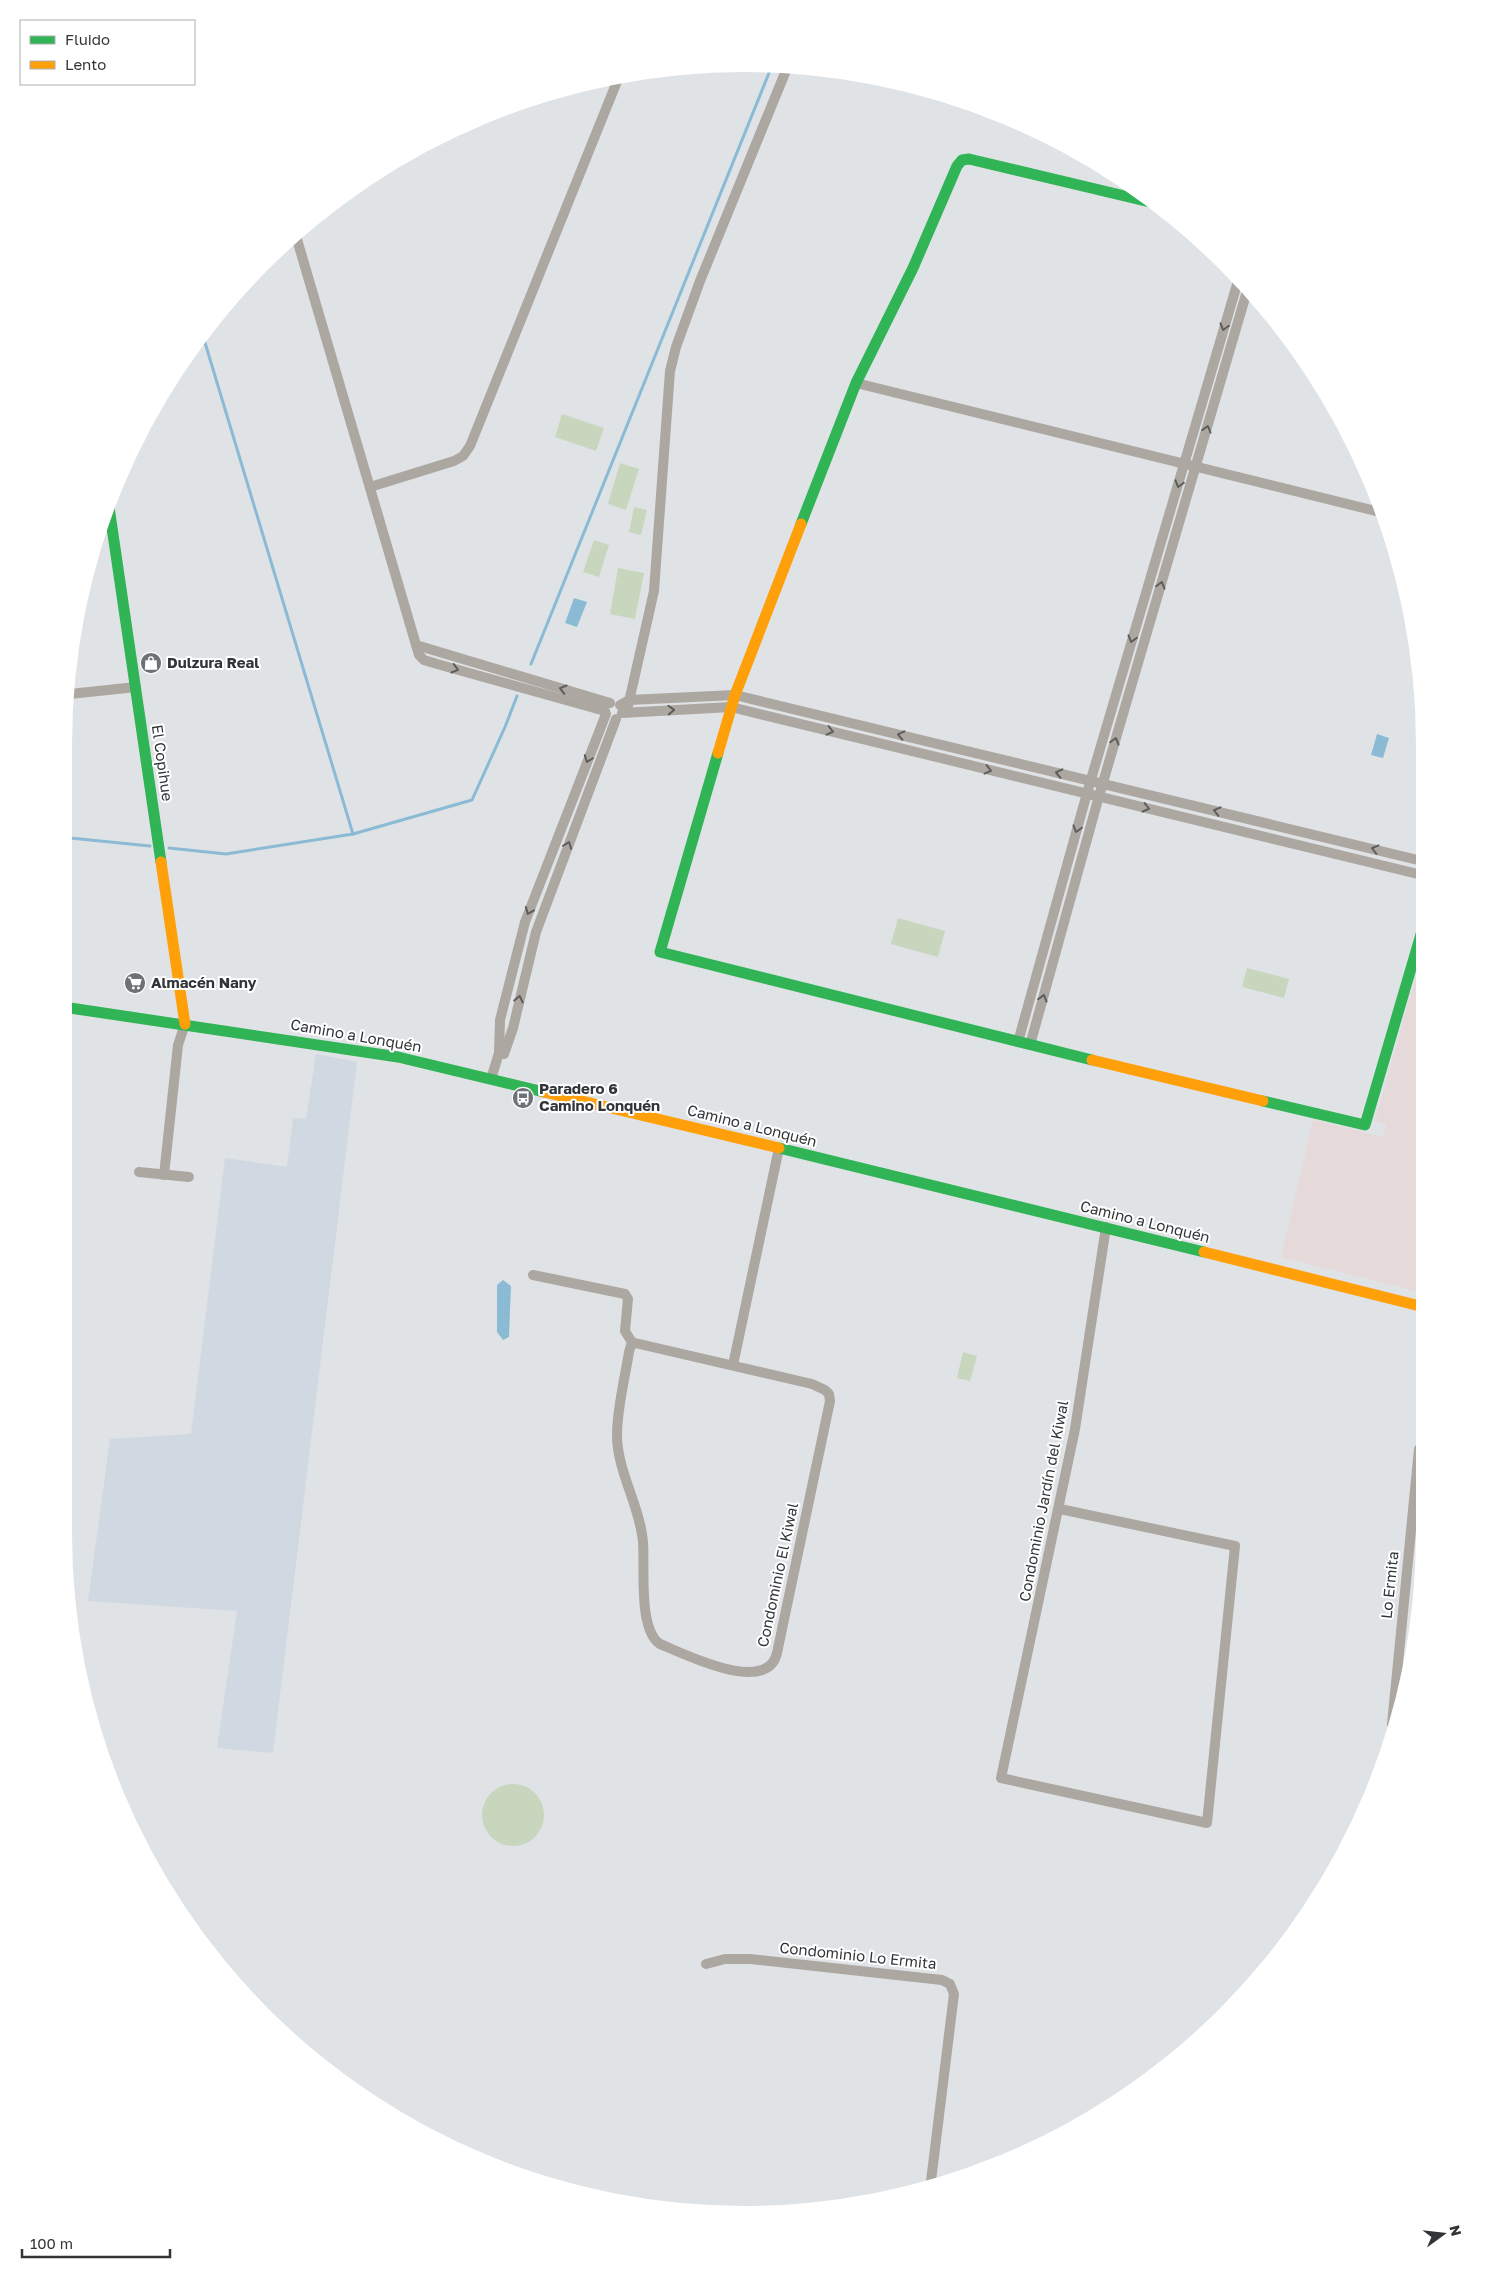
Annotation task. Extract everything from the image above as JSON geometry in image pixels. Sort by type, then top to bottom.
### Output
[{"type":"street","points":[[494,1080],[513,1028],[531,946],[617,709],[654,592],[670,371],[676,347],[700,281],[785,74]]},
{"type":"street","points":[[370,487],[454,461],[463,456],[470,446],[616,85]]},
{"type":"street","points":[[1135,198],[969,159],[962,160],[957,166],[914,268],[856,383],[735,696],[660,952],[1030,1045],[1365,1125],[1416,951]]},
{"type":"street","points":[[298,242],[419,655],[430,662],[617,709],[731,708],[1416,874]]},
{"type":"street","points":[[1018,1042],[1091,780],[1236,287]]},
{"type":"street","points":[[1030,1045],[1102,783],[1246,298]]},
{"type":"street","points":[[856,383],[1373,510]]},
{"type":"street","name":"El Copihue","points":[[111,520],[185,1024]]},
{"type":"street","points":[[75,694],[136,688]]},
{"type":"street","points":[[617,709],[735,696],[1416,859]]},
{"type":"street","name":"Camino a Lonquén","points":[[72,1008],[380,1054],[1106,1227],[1416,1305]]},
{"type":"street","points":[[164,1174],[178,1045],[185,1024]]},
{"type":"street","points":[[732,1364],[779,1148]]},
{"type":"street","points":[[139,1172],[190,1177]]},
{"type":"street","name":"Condominio Jardín del Kiwal","points":[[1060,1509],[1235,1546],[1207,1822],[1001,1778],[1060,1509],[1075,1429],[1106,1227]]},
{"type":"street","points":[[534,1275],[624,1294],[628,1299],[625,1331],[633,1344]]},
{"type":"street","name":"Condominio El Kiwal","points":[[639,1343],[732,1364],[819,1386],[828,1392],[830,1397],[775,1659],[768,1668],[741,1672],[726,1670],[660,1644],[653,1639],[649,1629],[644,1590],[642,1535],[617,1435],[629,1352],[633,1344],[639,1343]]},
{"type":"street","name":"Lo Ermita","points":[[1394,1706],[1416,1479]]},
{"type":"street","name":"Condominio Lo Ermita","points":[[706,1964],[725,1959],[750,1959],[942,1980],[950,1984],[954,1994],[931,2180]]},
{"type":"shaded area","points":[[1416,976],[1416,1291],[1281,1257],[1313,1120],[1383,1137],[1386,1125],[1375,1121]]},
{"type":"shaded area","points":[[316,1054],[357,1062],[273,1753],[217,1748],[237,1611],[88,1601],[110,1439],[191,1434],[225,1158],[287,1167],[293,1118],[306,1119]]},
{"type":"green space","points":[[562,414],[604,428],[596,451],[555,437]]},
{"type":"green space","points":[[620,463],[639,469],[626,510],[608,504]]},
{"type":"green space","points":[[634,507],[647,510],[641,535],[629,532]]},
{"type":"green space","points":[[594,540],[609,545],[599,577],[583,572]]},
{"type":"green space","points":[[618,568],[644,573],[635,619],[610,614]]},
{"type":"green space","points":[[898,918],[945,931],[938,957],[891,944]]},
{"type":"green space","points":[[1247,968],[1289,979],[1284,998],[1242,987]]},
{"type":"green space","points":[[963,1352],[977,1356],[970,1381],[957,1378]]},
{"type":"green space","points":[[513,1784],[525,1786],[535,1793],[542,1803],[544,1815],[542,1827],[535,1837],[525,1844],[513,1846],[501,1844],[491,1837],[484,1827],[482,1815],[484,1803],[491,1793],[501,1786]]},
{"type":"water","points":[[574,598],[587,602],[577,627],[565,623]]},
{"type":"water","points":[[1377,734],[1389,738],[1383,758],[1371,755]]},
{"type":"water","points":[[503,1280],[511,1286],[509,1337],[503,1340],[497,1332],[497,1285]]},
{"type":"waterway","points":[[531,664],[769,73]]},
{"type":"waterway","points":[[205,343],[353,834]]},
{"type":"waterway","points":[[169,848],[226,854],[353,834],[472,800],[517,696]]},
{"type":"waterway","points":[[72,838],[150,846]]},
{"type":"traffic: fast","points":[[801,524],[856,383],[913,268],[957,166],[962,160],[969,159],[1135,198]]},
{"type":"traffic: fast","points":[[111,520],[161,862]]},
{"type":"traffic: fast","points":[[718,753],[660,952],[1092,1060]]},
{"type":"traffic: fast","points":[[1263,1101],[1365,1125],[1416,951]]},
{"type":"traffic: fast","points":[[72,1008],[398,1057],[544,1092]]},
{"type":"traffic: fast","points":[[779,1148],[1204,1252]]},
{"type":"traffic: slow","points":[[718,753],[735,695],[801,524]]},
{"type":"traffic: slow","points":[[161,862],[185,1024]]},
{"type":"traffic: slow","points":[[1092,1060],[1263,1101]]},
{"type":"traffic: slow","points":[[544,1092],[779,1148]]},
{"type":"traffic: slow","points":[[1204,1252],[1416,1305]]},
{"type":"place","name":"Dulzura Real","points":[[151,663]]},
{"type":"place","name":"Almacén Nany","points":[[135,983]]},
{"type":"place","name":"Paradero 6 Camino Lonquén","points":[[523,1098]]}]
